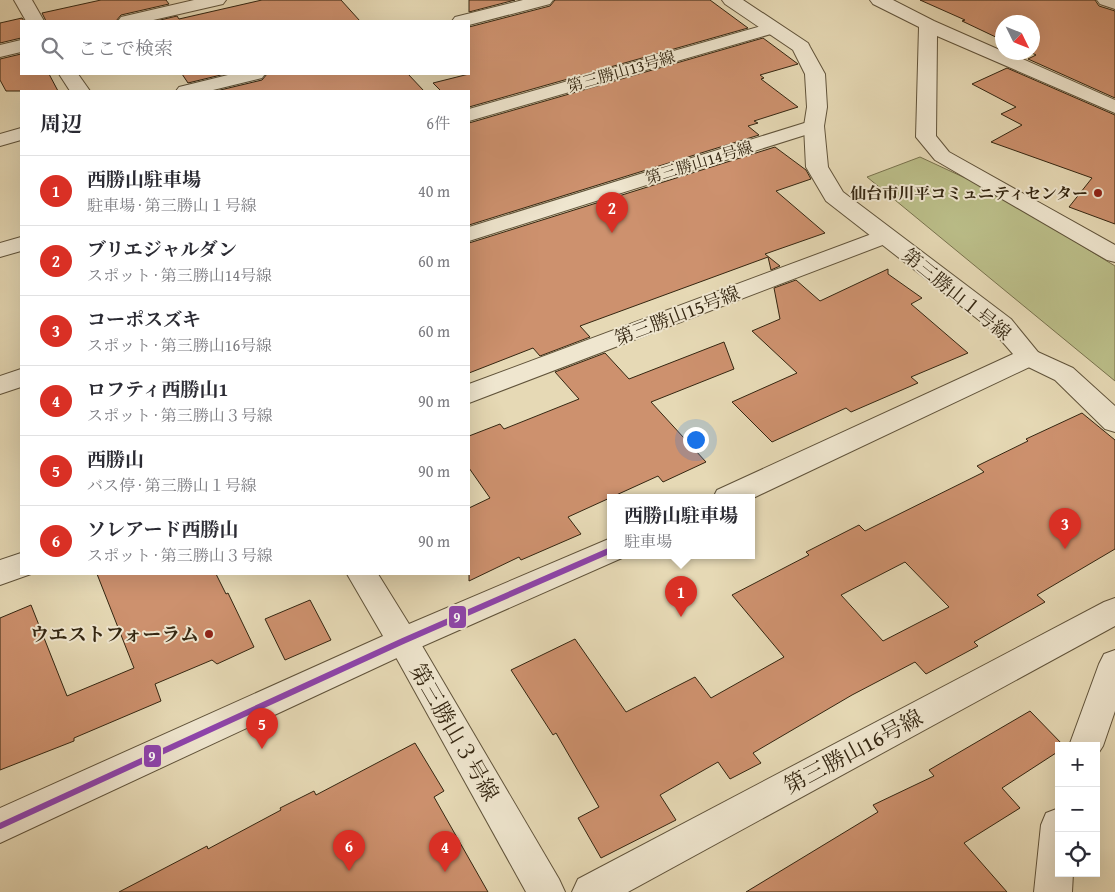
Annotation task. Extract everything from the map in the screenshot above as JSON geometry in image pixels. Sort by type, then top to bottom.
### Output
[{"type":"street","points":[[23,0],[34,20]]},
{"type":"street","points":[[131,20],[217,0]]},
{"type":"street","points":[[465,20],[544,0]]},
{"type":"street","name":"第三勝山１号線","points":[[731,0],[801,47],[815,74],[817,106],[814,126],[817,167],[834,196],[1002,325],[1029,357],[737,494]]},
{"type":"street","points":[[879,0],[928,25],[1115,107]]},
{"type":"street","points":[[1106,0],[1115,4]]},
{"type":"street","points":[[928,25],[926,137],[942,156],[1115,255]]},
{"type":"street","name":"第三勝山13号線","points":[[470,115],[772,28]]},
{"type":"street","points":[[0,51],[20,46]]},
{"type":"street","points":[[69,75],[79,90]]},
{"type":"street","points":[[190,90],[251,75]]},
{"type":"street","name":"第三勝山14号線","points":[[470,234],[814,126]]},
{"type":"street","points":[[0,140],[20,134]]},
{"type":"street","name":"第三勝山15号線","points":[[470,394],[885,236]]},
{"type":"street","points":[[0,250],[20,244]]},
{"type":"street","points":[[1029,357],[1064,374],[1115,422]]},
{"type":"street","points":[[0,385],[20,378]]},
{"type":"street","points":[[0,826],[403,641],[607,552]]},
{"type":"street","points":[[0,573],[20,565]]},
{"type":"street","name":"第三勝山３号線","points":[[363,575],[403,641],[546,892]]},
{"type":"street","name":"第三勝山16号線","points":[[591,892],[1115,611]]},
{"type":"street","points":[[1087,742],[1115,664]]},
{"type":"street","points":[[1053,892],[1058,832]]},
{"type":"green space","points":[[920,157],[991,190],[1115,266],[1115,381],[867,177]]},
{"type":"building","points":[[101,0],[166,0],[169,4],[121,15],[117,20],[46,20],[42,13]]},
{"type":"building","points":[[262,0],[341,0],[359,20],[160,20],[177,16],[179,19]]},
{"type":"building","points":[[469,0],[515,0],[469,12]]},
{"type":"building","points":[[555,0],[710,0],[748,28],[470,107],[470,90],[440,90],[433,83],[470,75],[470,27],[550,6]]},
{"type":"building","points":[[920,0],[1095,0],[1099,6],[1115,11],[1115,98],[1030,60],[1040,60],[1040,15],[995,15],[995,37],[962,21],[965,20]]},
{"type":"building","points":[[22,18],[23,20],[20,20],[20,38],[0,43],[0,23]]},
{"type":"building","points":[[763,38],[798,64],[760,75],[764,78],[761,79],[798,107],[754,121],[758,123],[748,126],[759,135],[470,225],[470,123]]},
{"type":"building","points":[[20,54],[20,75],[50,75],[57,90],[6,91],[0,80],[0,59]]},
{"type":"building","points":[[1007,68],[1115,115],[1115,224],[1069,207],[1092,178],[991,142],[1022,125],[1001,114],[1016,107],[972,84]]},
{"type":"building","points":[[183,75],[221,75],[188,83]]},
{"type":"building","points":[[266,75],[409,75],[423,90],[220,90],[262,80]]},
{"type":"building","points":[[775,147],[806,170],[811,179],[776,191],[825,233],[765,254],[780,266],[771,270],[768,257],[580,326],[590,337],[540,356],[533,348],[470,373],[470,243]]},
{"type":"building","points":[[888,269],[888,274],[922,298],[911,304],[968,353],[911,377],[918,383],[851,412],[846,408],[772,442],[732,402],[797,373],[752,331],[780,319],[774,288],[796,280],[820,301]]},
{"type":"building","points":[[724,342],[734,369],[651,402],[706,462],[663,482],[658,476],[618,494],[607,494],[607,499],[568,517],[581,534],[521,560],[519,557],[469,581],[470,508],[490,498],[470,469],[470,436],[500,424],[504,429],[579,399],[555,372],[605,353],[629,379]]},
{"type":"building","points":[[1082,413],[1115,440],[1115,549],[1037,595],[1045,602],[974,642],[978,646],[926,674],[915,662],[852,695],[753,753],[761,763],[730,779],[718,762],[660,795],[676,820],[601,858],[578,818],[599,807],[556,733],[553,735],[511,670],[575,639],[626,712],[695,677],[711,698],[784,657],[732,595],[809,555],[806,552],[859,525],[865,531],[984,472],[977,466],[1028,441],[1026,439]],"holes":[[[905,562],[949,607],[883,641],[841,595]]]},
{"type":"building","points":[[97,575],[216,575],[226,594],[228,593],[254,647],[217,664],[212,660],[155,684],[161,701],[74,738],[74,741],[0,770],[0,618],[31,605],[67,696],[134,668]]},
{"type":"building","points":[[310,600],[331,640],[285,660],[265,619]]},
{"type":"building","points":[[1030,711],[1060,742],[1055,742],[1055,754],[1002,788],[1020,808],[964,843],[1007,892],[746,892],[878,812],[873,805],[934,776],[929,770]]},
{"type":"building","points":[[415,743],[444,791],[434,797],[488,892],[119,892],[207,846],[208,849],[281,810],[280,808],[314,791],[316,795]]},
{"type":"transit line","name":"9","points":[[0,826],[403,641],[607,552]]},
{"type":"place","name":"仙台市川平コミュニティセンター","points":[[1098,193]]},
{"type":"place","name":"ブリエジャルダン","points":[[612,233]]},
{"type":"place","name":"コーポスズキ","points":[[1065,549]]},
{"type":"place","name":"西勝山駐車場","points":[[681,617]]},
{"type":"place","name":"ウエストフォーラム","points":[[209,634]]},
{"type":"place","name":"西勝山","points":[[262,749]]},
{"type":"place","name":"ソレアード西勝山","points":[[349,871]]},
{"type":"place","name":"ロフティ西勝山1","points":[[445,872]]}]
